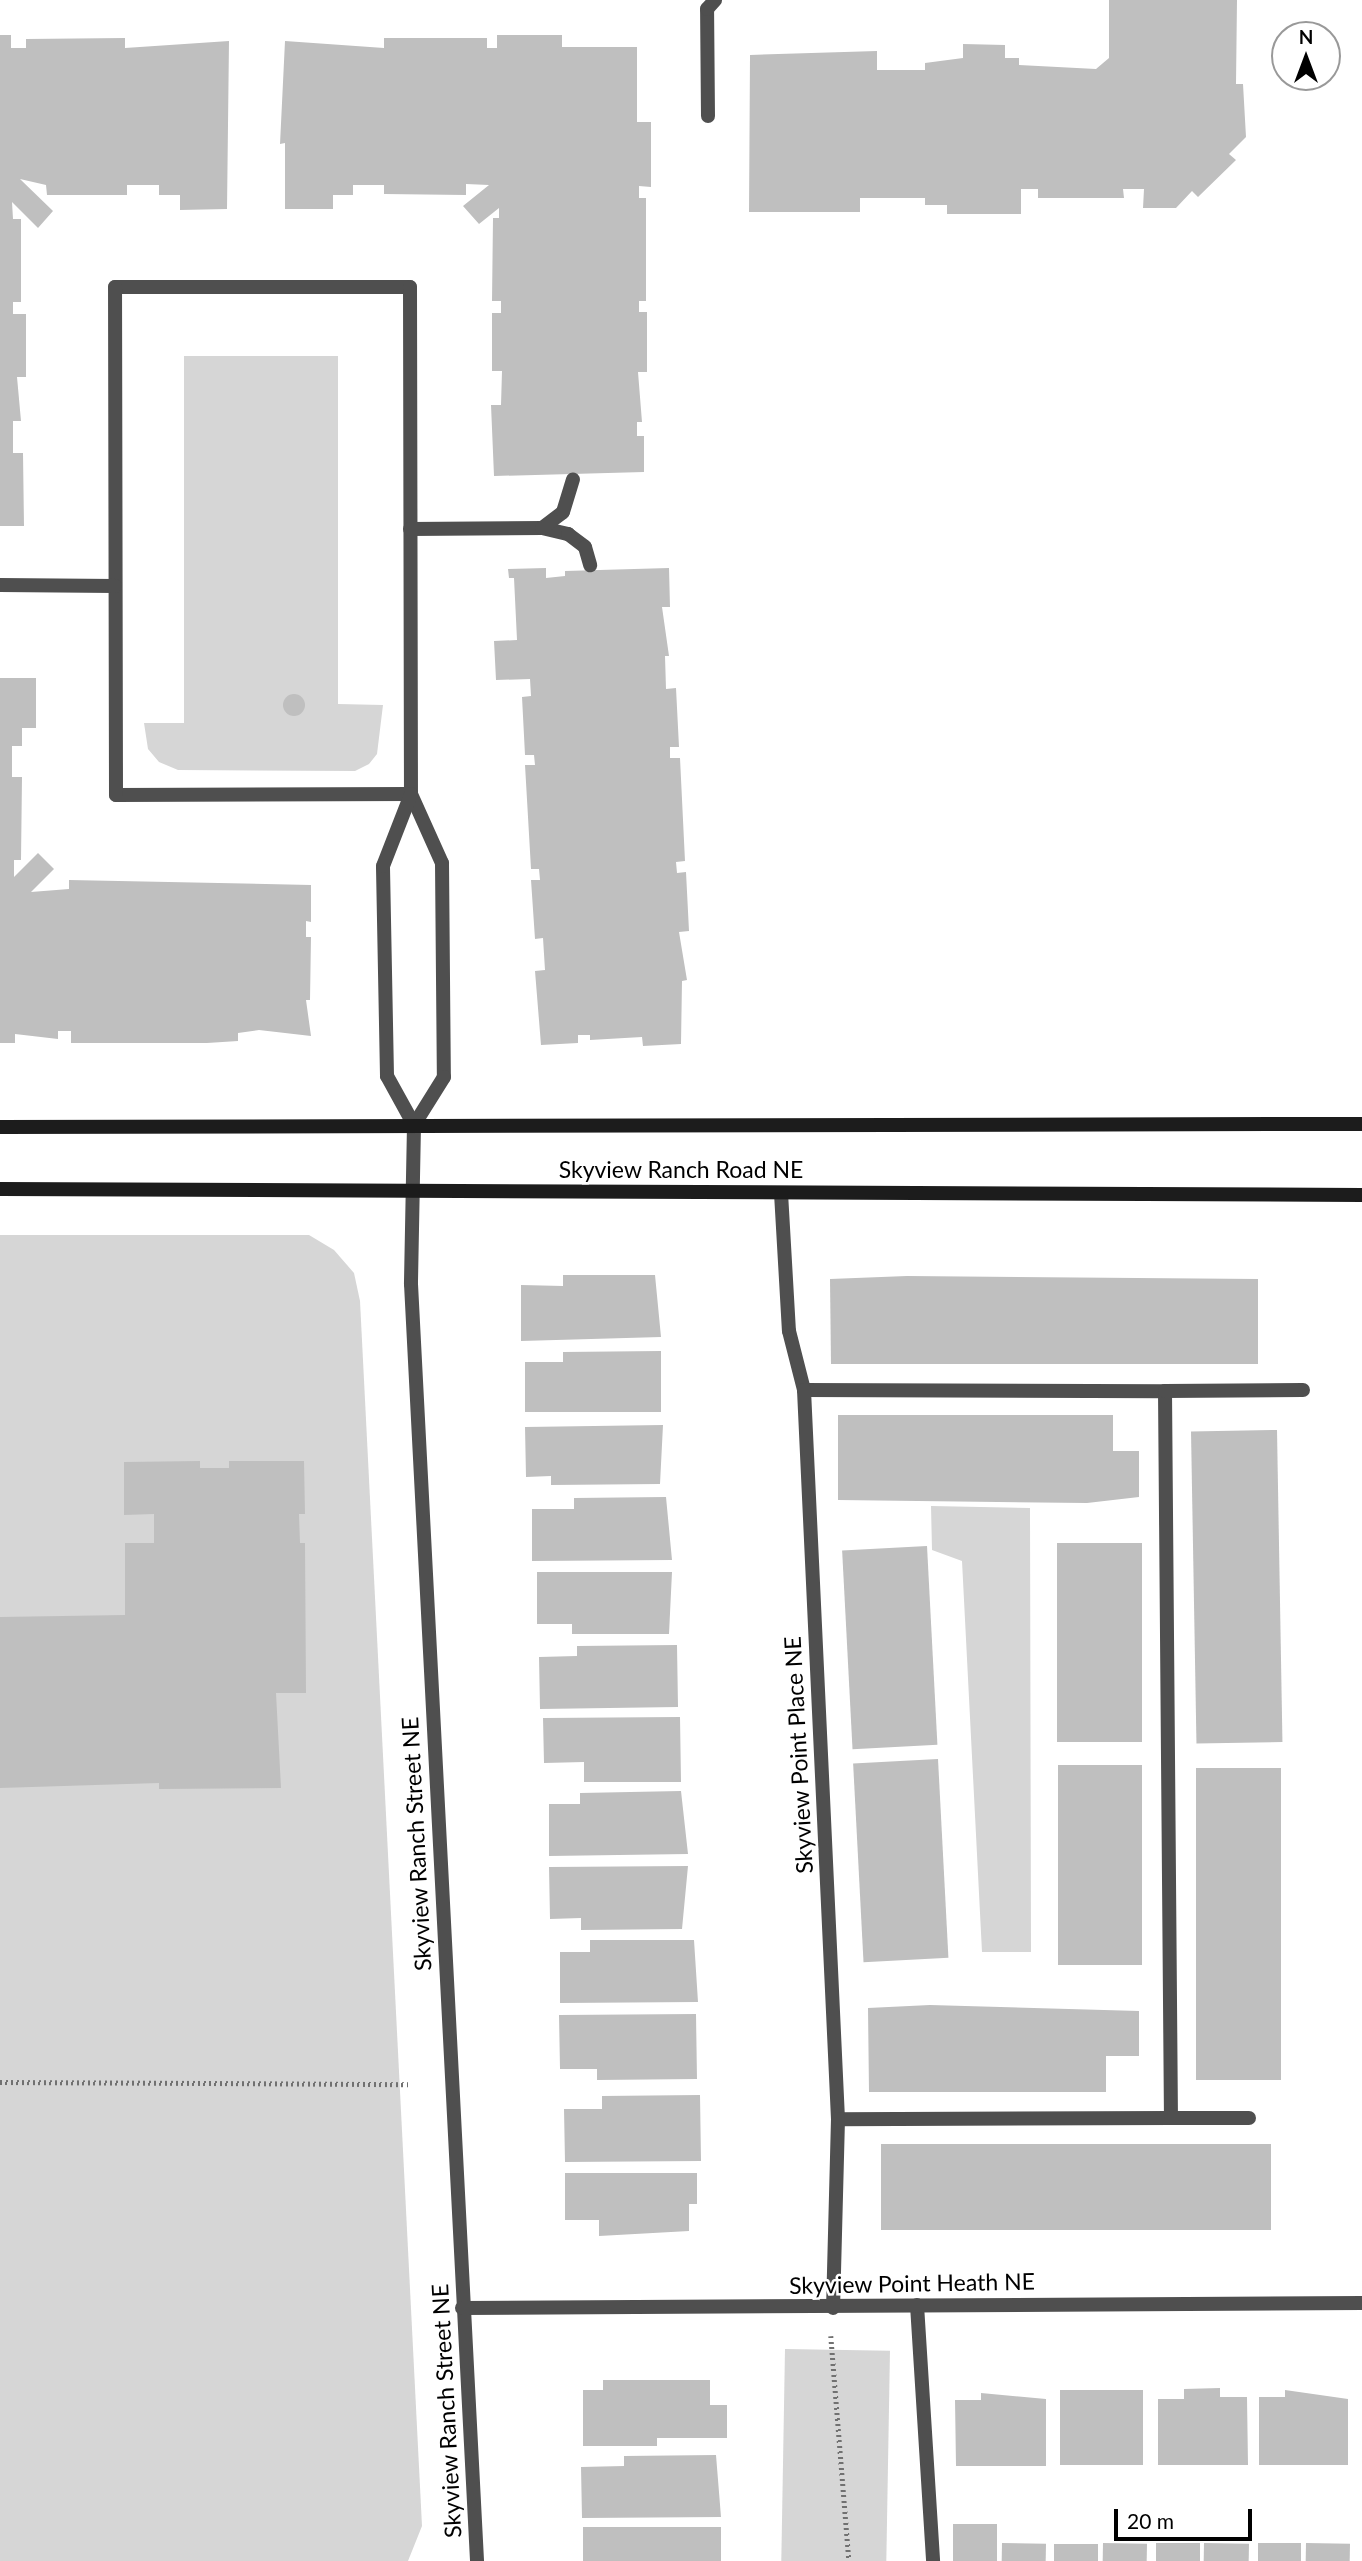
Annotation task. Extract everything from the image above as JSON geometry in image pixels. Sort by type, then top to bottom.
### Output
[{"type":"street","points":[[708,116],[707,9],[715,0]]},
{"type":"street","points":[[411,794],[116,795],[115,287],[410,286],[411,794],[383,866],[387,1076],[414,1125],[444,1077],[442,863],[411,794]]},
{"type":"street","points":[[542,528],[563,512],[573,479]]},
{"type":"street","points":[[410,529],[542,528],[568,534],[585,547],[590,565]]},
{"type":"street","points":[[0,585],[115,586]]},
{"type":"street","name":"Skyview Ranch Road NE","points":[[0,1127],[1362,1124]]},
{"type":"street","name":"Skyview Ranch Street NE","points":[[414,1125],[416,1191],[411,1284],[477,2561]]},
{"type":"street","name":"Skyview Ranch Road NE","points":[[0,1189],[1362,1195]]},
{"type":"street","name":"Skyview Point Place NE","points":[[781,1193],[789,1331],[804,1390],[838,2119],[833,2308]]},
{"type":"street","points":[[804,1390],[1303,1390]]},
{"type":"street","points":[[1166,1391],[1171,2118]]},
{"type":"street","points":[[838,2119],[1249,2118]]},
{"type":"street","name":"Skyview Point Heath NE","points":[[462,2308],[1362,2303]]},
{"type":"street","points":[[918,2305],[933,2561]]},
{"type":"path","points":[[0,2082],[408,2084]]},
{"type":"path","points":[[833,2308],[831,2357],[849,2561]]},
{"type":"shaded area","points":[[184,356],[338,356],[338,704],[383,705],[377,754],[369,764],[355,771],[178,770],[159,762],[148,749],[144,723],[184,723]]},
{"type":"shaded area","points":[[0,1235],[309,1235],[334,1250],[354,1273],[360,1301],[422,2526],[408,2561],[0,2561]]},
{"type":"shaded area","points":[[931,1506],[1030,1508],[1031,1952],[982,1952],[962,1561],[932,1550]]},
{"type":"shaded area","points":[[785,2349],[890,2351],[886,2561],[781,2561]]},
{"type":"building","points":[[1109,0],[1237,0],[1236,84],[1243,84],[1246,137],[1229,154],[1236,160],[1198,197],[1192,191],[1176,208],[1143,208],[1144,189],[1123,189],[1124,198],[1038,198],[1038,189],[1021,189],[1021,214],[947,214],[947,205],[925,205],[925,198],[860,198],[860,212],[749,212],[750,55],[877,51],[877,70],[925,70],[925,63],[963,58],[963,44],[1005,45],[1005,58],[1019,58],[1019,65],[1096,69],[1109,58]]},
{"type":"building","points":[[0,35],[11,35],[11,48],[26,48],[26,39],[125,38],[125,48],[229,41],[227,209],[180,210],[180,195],[159,195],[159,185],[127,185],[127,195],[47,195],[46,185],[20,179],[53,211],[38,228],[12,202],[13,219],[21,219],[21,302],[13,302],[13,314],[26,314],[26,377],[17,377],[21,421],[13,421],[13,453],[23,453],[24,526],[0,526]]},
{"type":"building","points":[[497,35],[562,35],[562,47],[637,47],[637,122],[651,122],[651,187],[639,186],[639,198],[646,198],[646,301],[639,301],[639,312],[647,312],[647,372],[638,372],[642,422],[637,422],[637,436],[644,436],[644,472],[494,476],[491,405],[501,405],[502,371],[492,371],[492,313],[501,313],[501,301],[492,301],[493,218],[499,218],[499,208],[479,224],[463,206],[489,185],[466,184],[466,195],[384,194],[384,185],[353,185],[353,195],[333,195],[333,209],[285,209],[285,143],[280,144],[285,41],[384,48],[384,38],[487,38],[487,48],[497,48]]},
{"type":"building","points":[[546,568],[546,578],[565,576],[565,571],[669,568],[670,607],[662,607],[669,656],[665,656],[666,689],[676,688],[679,747],[670,747],[670,758],[680,758],[685,861],[676,862],[677,873],[686,872],[689,931],[679,932],[687,980],[682,981],[681,1044],[643,1046],[642,1037],[590,1040],[590,1035],[578,1035],[578,1043],[541,1045],[535,971],[545,970],[543,938],[535,939],[531,880],[540,880],[539,869],[531,869],[525,765],[535,765],[534,755],[525,755],[522,697],[531,696],[530,679],[496,680],[494,641],[517,640],[514,578],[509,578],[508,569]]},
{"type":"building","points":[[0,678],[36,678],[36,728],[22,728],[22,746],[12,746],[12,777],[22,777],[21,860],[14,860],[14,877],[38,853],[54,869],[31,892],[69,889],[69,880],[311,885],[311,922],[306,921],[306,937],[311,937],[310,1000],[306,1000],[311,1036],[259,1030],[238,1033],[238,1041],[71,1043],[71,1031],[58,1031],[58,1039],[15,1034],[15,1043],[0,1043]]},
{"type":"building","points":[[294,694],[302,697],[305,705],[302,713],[294,716],[286,713],[283,705],[286,697]]},
{"type":"building","points":[[563,1275],[655,1275],[661,1337],[521,1341],[521,1285],[563,1286]]},
{"type":"building","points":[[907,1276],[1258,1279],[1258,1364],[831,1364],[830,1279]]},
{"type":"building","points":[[661,1351],[661,1412],[525,1412],[525,1362],[563,1362],[563,1352]]},
{"type":"building","points":[[838,1415],[1113,1415],[1113,1451],[1139,1451],[1139,1497],[1087,1503],[838,1500]]},
{"type":"building","points":[[663,1425],[660,1484],[551,1485],[551,1476],[526,1477],[525,1427]]},
{"type":"building","points":[[1277,1430],[1282,1742],[1196,1743],[1191,1432]]},
{"type":"building","points":[[200,1461],[200,1468],[229,1468],[229,1461],[304,1461],[305,1514],[299,1514],[300,1543],[305,1543],[306,1693],[276,1693],[281,1788],[159,1789],[159,1783],[0,1788],[0,1617],[125,1615],[125,1543],[154,1543],[154,1514],[124,1515],[124,1462]]},
{"type":"building","points":[[666,1497],[672,1560],[532,1561],[532,1509],[574,1509],[574,1498]]},
{"type":"building","points":[[1057,1543],[1142,1543],[1142,1742],[1057,1742]]},
{"type":"building","points":[[927,1546],[937,1745],[853,1749],[842,1550]]},
{"type":"building","points":[[537,1572],[672,1572],[669,1634],[572,1634],[572,1624],[537,1624]]},
{"type":"building","points":[[677,1645],[678,1707],[540,1709],[539,1657],[577,1656],[577,1646]]},
{"type":"building","points":[[680,1717],[681,1782],[584,1782],[584,1762],[544,1763],[543,1718]]},
{"type":"building","points":[[938,1759],[948,1958],[864,1962],[853,1763]]},
{"type":"building","points":[[1058,1765],[1142,1765],[1142,1965],[1058,1965]]},
{"type":"building","points":[[1196,1768],[1281,1768],[1281,2080],[1196,2080]]},
{"type":"building","points":[[681,1791],[688,1854],[549,1856],[549,1804],[580,1804],[580,1793]]},
{"type":"building","points":[[688,1866],[682,1929],[581,1930],[581,1918],[550,1919],[549,1867]]},
{"type":"building","points":[[590,1940],[694,1940],[698,2002],[560,2003],[560,1952],[590,1952]]},
{"type":"building","points":[[930,2005],[1139,2011],[1139,2056],[1106,2056],[1106,2092],[869,2092],[868,2008]]},
{"type":"building","points":[[696,2014],[697,2079],[597,2080],[597,2069],[560,2069],[559,2015]]},
{"type":"building","points":[[700,2095],[701,2161],[565,2162],[564,2109],[602,2109],[602,2096]]},
{"type":"building","points":[[881,2144],[1271,2144],[1271,2230],[881,2230]]},
{"type":"building","points":[[565,2173],[697,2173],[697,2204],[689,2204],[689,2231],[599,2236],[599,2220],[565,2220]]},
{"type":"building","points":[[603,2380],[710,2380],[710,2405],[727,2405],[727,2438],[657,2438],[657,2446],[583,2446],[583,2390],[603,2390]]},
{"type":"building","points":[[1220,2388],[1220,2397],[1247,2397],[1248,2465],[1158,2465],[1158,2399],[1184,2399],[1184,2389]]},
{"type":"building","points":[[1060,2390],[1143,2390],[1143,2465],[1060,2465]]},
{"type":"building","points":[[1285,2390],[1348,2399],[1348,2465],[1259,2465],[1259,2397],[1285,2397]]},
{"type":"building","points":[[981,2393],[1046,2399],[1046,2466],[956,2466],[955,2400],[981,2400]]},
{"type":"building","points":[[716,2455],[721,2517],[582,2518],[581,2467],[624,2466],[624,2456]]},
{"type":"building","points":[[953,2524],[997,2524],[997,2561],[953,2561]]},
{"type":"building","points":[[583,2527],[721,2527],[721,2561],[583,2561]]},
{"type":"building","points":[[1002,2543],[1046,2544],[1046,2561],[1002,2561]]},
{"type":"building","points":[[1103,2543],[1147,2544],[1147,2561],[1103,2561]]},
{"type":"building","points":[[1156,2543],[1200,2543],[1200,2561],[1156,2561]]},
{"type":"building","points":[[1204,2543],[1249,2544],[1249,2561],[1204,2561]]},
{"type":"building","points":[[1258,2543],[1301,2543],[1301,2561],[1258,2561]]},
{"type":"building","points":[[1306,2543],[1350,2544],[1350,2561],[1306,2561]]},
{"type":"building","points":[[1054,2544],[1098,2544],[1098,2561],[1054,2561]]}]
